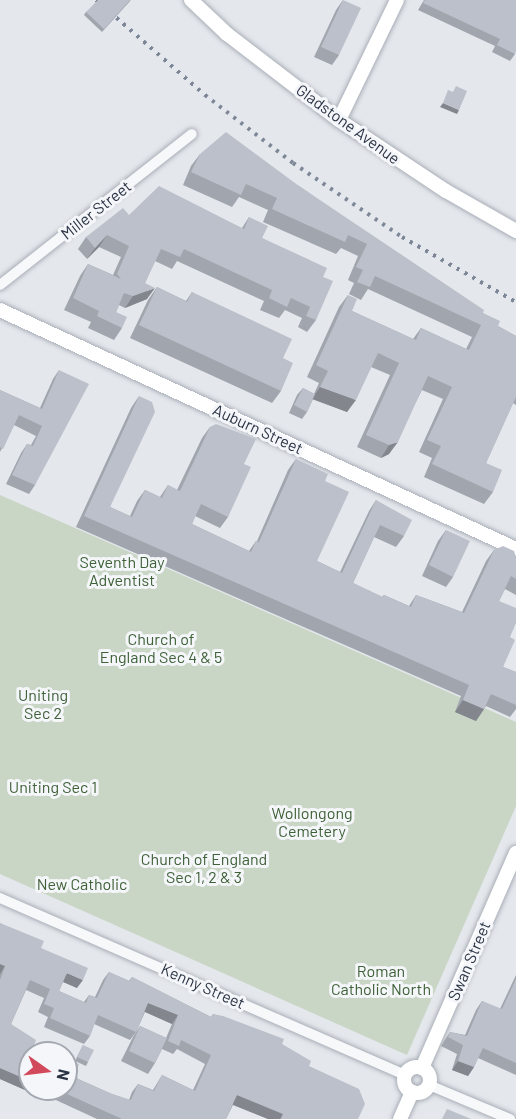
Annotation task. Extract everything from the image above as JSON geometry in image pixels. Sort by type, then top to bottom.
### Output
[{"type":"street","name":"Gladstone Avenue","points":[[191,0],[227,34],[339,120],[446,191],[516,231]]},
{"type":"street","points":[[339,120],[397,0]]},
{"type":"street","name":"Miller Street","points":[[0,285],[192,134]]},
{"type":"street","name":"Auburn Street","points":[[0,310],[516,549]]},
{"type":"street","name":"Swan Street","points":[[422,1068],[516,853]]},
{"type":"street","name":"Kenny Street","points":[[0,898],[406,1074]]},
{"type":"street","points":[[412,1068],[422,1068],[430,1076],[429,1085],[420,1093],[412,1092],[405,1083],[406,1074],[412,1068]]},
{"type":"street","points":[[429,1085],[510,1119]]},
{"type":"street","points":[[400,1119],[412,1092]]},
{"type":"green space","name":"Wollongong Cemetery","points":[[0,495],[516,722],[516,806],[407,1055],[0,874]]},
{"type":"building","points":[[98,0],[130,0],[104,29],[86,12]]},
{"type":"building","points":[[343,0],[361,8],[339,55],[321,47]]},
{"type":"building","points":[[425,0],[516,0],[515,54],[497,45],[500,39],[423,3]]},
{"type":"building","points":[[456,86],[467,91],[459,110],[443,103],[448,90],[453,92]]},
{"type":"building","points":[[226,132],[299,186],[484,310],[483,313],[500,321],[498,326],[516,336],[516,397],[486,463],[502,470],[493,492],[432,464],[441,446],[427,440],[452,387],[428,376],[398,442],[389,445],[366,435],[399,363],[378,353],[356,400],[320,387],[328,371],[316,365],[348,295],[357,299],[352,311],[416,340],[421,328],[469,350],[481,325],[375,276],[370,287],[357,282],[363,270],[356,267],[367,244],[348,235],[345,242],[272,209],[277,198],[246,184],[241,195],[191,172],[200,154]]},
{"type":"building","points":[[159,186],[244,229],[249,217],[268,226],[262,238],[327,268],[323,277],[333,281],[316,320],[306,316],[310,307],[291,298],[287,307],[269,298],[272,290],[184,249],[180,257],[161,249],[145,283],[155,288],[133,296],[124,293],[116,312],[127,317],[122,328],[97,316],[99,311],[73,298],[88,264],[121,279],[117,274],[129,246],[107,235],[95,248],[86,237],[123,208],[129,215]]},
{"type":"building","points":[[157,287],[187,302],[192,292],[292,339],[283,358],[293,363],[281,391],[139,325]]},
{"type":"building","points":[[59,370],[89,384],[35,485],[12,475],[27,444],[33,446],[42,426],[19,415],[3,449],[0,447],[0,390],[42,409]]},
{"type":"building","points":[[303,388],[315,394],[307,412],[294,405]]},
{"type":"building","points":[[139,396],[152,402],[155,412],[110,507],[132,517],[145,490],[162,498],[168,485],[180,491],[210,427],[216,424],[256,439],[244,464],[251,467],[228,517],[201,504],[192,524],[251,552],[256,541],[259,542],[296,459],[328,474],[325,481],[349,492],[317,561],[342,573],[376,500],[412,520],[404,536],[380,525],[353,583],[383,597],[384,595],[411,607],[416,595],[464,613],[494,550],[503,546],[514,551],[516,579],[511,576],[499,601],[516,608],[516,623],[510,637],[515,640],[503,667],[516,672],[516,705],[491,694],[484,709],[463,700],[469,685],[84,516]]},
{"type":"building","points":[[446,530],[470,541],[453,577],[429,565]]},
{"type":"building","points":[[0,923],[44,941],[41,948],[88,968],[83,980],[67,973],[59,991],[86,1003],[89,995],[97,998],[109,972],[130,981],[132,977],[211,1017],[213,1014],[223,1016],[284,1039],[282,1044],[311,1061],[309,1066],[359,1089],[365,1104],[358,1119],[281,1119],[283,1114],[237,1095],[226,1119],[122,1119],[78,1099],[78,1079],[131,1100],[138,1084],[154,1091],[162,1075],[195,1091],[211,1055],[181,1040],[179,1046],[168,1041],[178,1015],[148,1003],[136,1032],[98,1015],[90,1036],[50,1018],[54,1008],[44,1004],[50,989],[30,980],[11,1024],[36,1040],[18,1041],[18,1076],[0,1068],[0,980],[5,966],[0,964]]},
{"type":"building","points":[[516,979],[516,1063],[483,1048],[474,1067],[458,1061],[463,1045],[448,1037],[450,1032],[467,1036],[482,1001],[502,1009]]},
{"type":"building","points":[[140,1026],[167,1038],[155,1063],[129,1051]]},
{"type":"building","points":[[83,1045],[94,1050],[88,1062],[78,1057]]},
{"type":"building","points":[[447,1109],[471,1119],[442,1119]]},
{"type":"railway","points":[[96,0],[205,95],[293,163],[402,237],[516,302]]},
{"type":"park label","name":"Seventh Day Adventist","points":[[122,571]]},
{"type":"park label","name":"Church of England Sec 4 & 5","points":[[161,648]]},
{"type":"park label","name":"Uniting Sec 2","points":[[43,704]]},
{"type":"park label","name":"Uniting Sec 1","points":[[53,787]]},
{"type":"park label","name":"Church of England Sec 1, 2 & 3","points":[[204,868]]},
{"type":"park label","name":"New Catholic","points":[[82,884]]},
{"type":"park label","name":"Roman Catholic North","points":[[381,980]]}]
